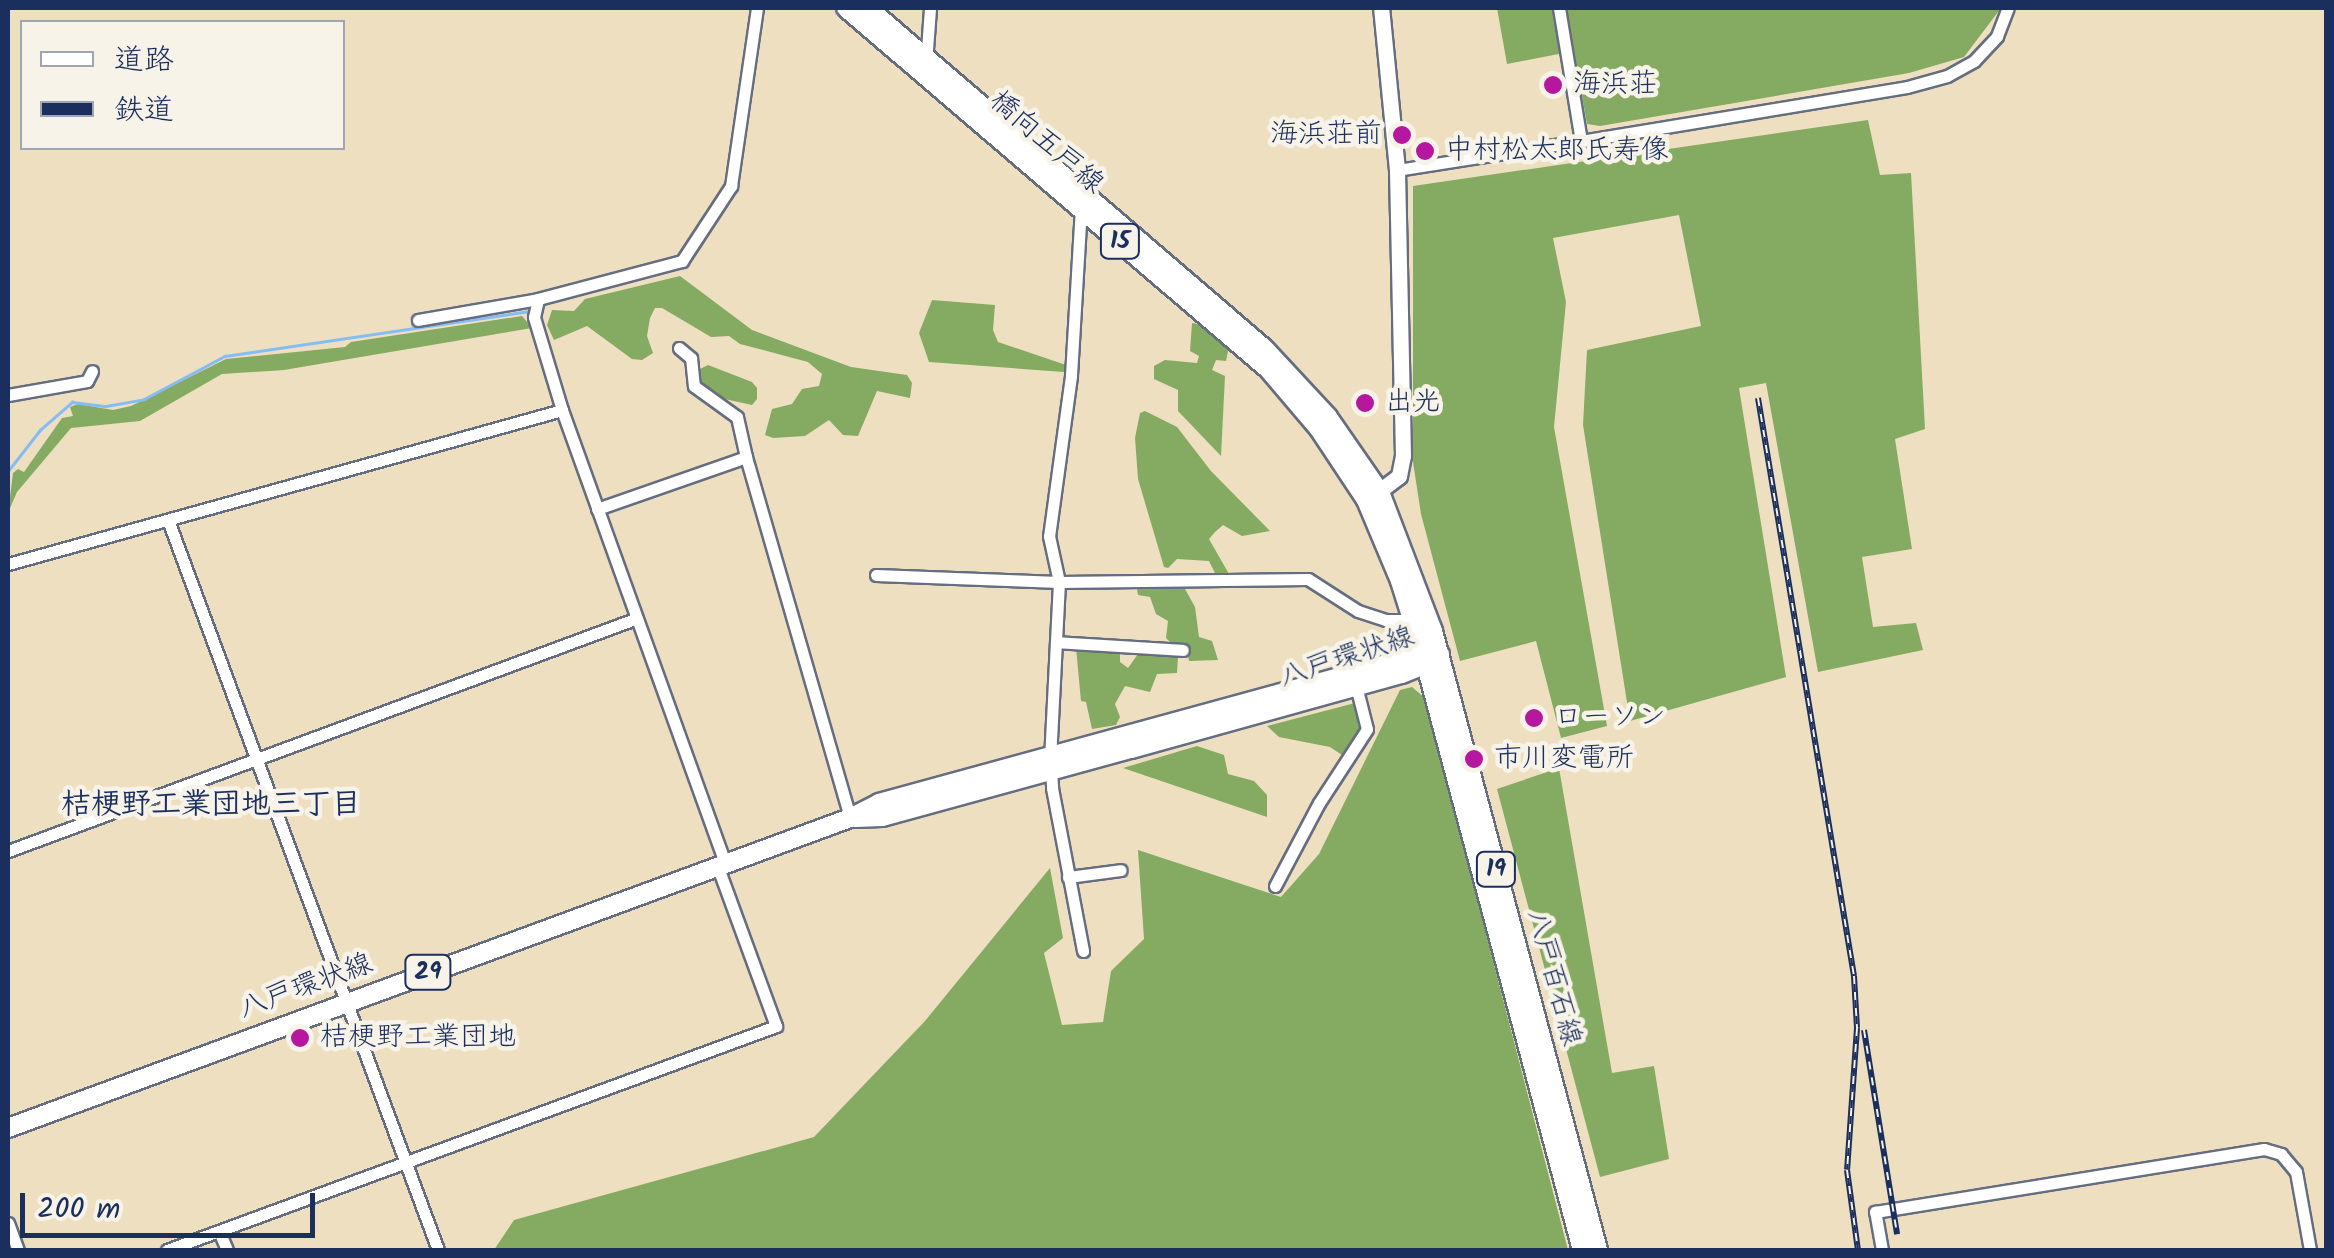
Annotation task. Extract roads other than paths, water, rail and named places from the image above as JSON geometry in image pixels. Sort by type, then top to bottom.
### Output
[{"type":"main road","name":"橋向五戸線","points":[[846,8],[926,66]]},
{"type":"main road","name":"橋向五戸線","points":[[868,8],[926,66],[1081,200],[1286,369],[1328,417],[1373,496]]},
{"type":"main road","name":"八戸百石線","points":[[1373,496],[1412,620],[1430,659],[1598,1250]]},
{"type":"main road","name":"八戸百石線","points":[[1373,496],[1410,561],[1430,659],[1582,1250]]},
{"type":"main road","name":"八戸環状線","points":[[1050,763],[1356,686],[1430,659]]},
{"type":"main road","name":"八戸環状線","points":[[8,1128],[850,818],[882,817],[1050,763],[1430,659]]},
{"type":"street","points":[[418,320],[538,299],[682,261],[731,186],[757,8]]},
{"type":"street","points":[[926,66],[930,8]]},
{"type":"street","points":[[1373,496],[1399,476],[1402,467],[1398,170],[1381,8]]},
{"type":"street","points":[[1559,8],[1581,140]]},
{"type":"street","points":[[1398,170],[1907,87],[1947,76],[1974,61],[1997,36],[2008,8]]},
{"type":"street","points":[[1081,200],[1071,376],[1049,536],[1059,582],[1050,763],[1083,951]]},
{"type":"street","points":[[167,1250],[776,1026],[562,410],[534,317],[538,299]]},
{"type":"street","points":[[680,348],[691,358],[694,386],[736,417],[850,818]]},
{"type":"street","points":[[8,395],[88,381],[92,370]]},
{"type":"street","points":[[8,564],[562,410]]},
{"type":"street","points":[[597,509],[746,457]]},
{"type":"street","points":[[168,520],[438,1250]]},
{"type":"street","points":[[876,575],[1059,582],[1308,579],[1358,612],[1386,620],[1412,620]]},
{"type":"street","points":[[8,852],[635,619]]},
{"type":"street","points":[[1056,642],[1182,650]]},
{"type":"street","points":[[1275,886],[1319,803],[1367,728],[1356,686]]},
{"type":"street","points":[[1068,877],[1121,870]]},
{"type":"street","points":[[1882,1250],[1875,1212],[2264,1149],[2281,1154],[2296,1172],[2310,1250]]},
{"type":"street","points":[[8,1223],[18,1250]]},
{"type":"street","points":[[220,1231],[227,1250]]},
{"type":"waterway","points":[[8,471],[40,430],[72,402],[106,406],[144,399],[225,356],[528,311]]},
{"type":"railway","points":[[1758,398],[1854,976],[1857,1028],[1847,1170],[1858,1250]]},
{"type":"railway","points":[[1864,1030],[1897,1234]]},
{"type":"place","name":"海浜荘","points":[[1553,85]]},
{"type":"place","name":"海浜荘前","points":[[1402,135]]},
{"type":"place","name":"中村松太郎氏寿像","points":[[1425,151]]},
{"type":"place","name":"出光","points":[[1365,403]]},
{"type":"place","name":"ローソン","points":[[1534,718]]},
{"type":"place","name":"市川変電所","points":[[1474,759]]},
{"type":"place","name":"桔梗野工業団地","points":[[300,1038]]},
{"type":"district","name":"桔梗野工業団地三丁目","points":[[211,805]]}]
